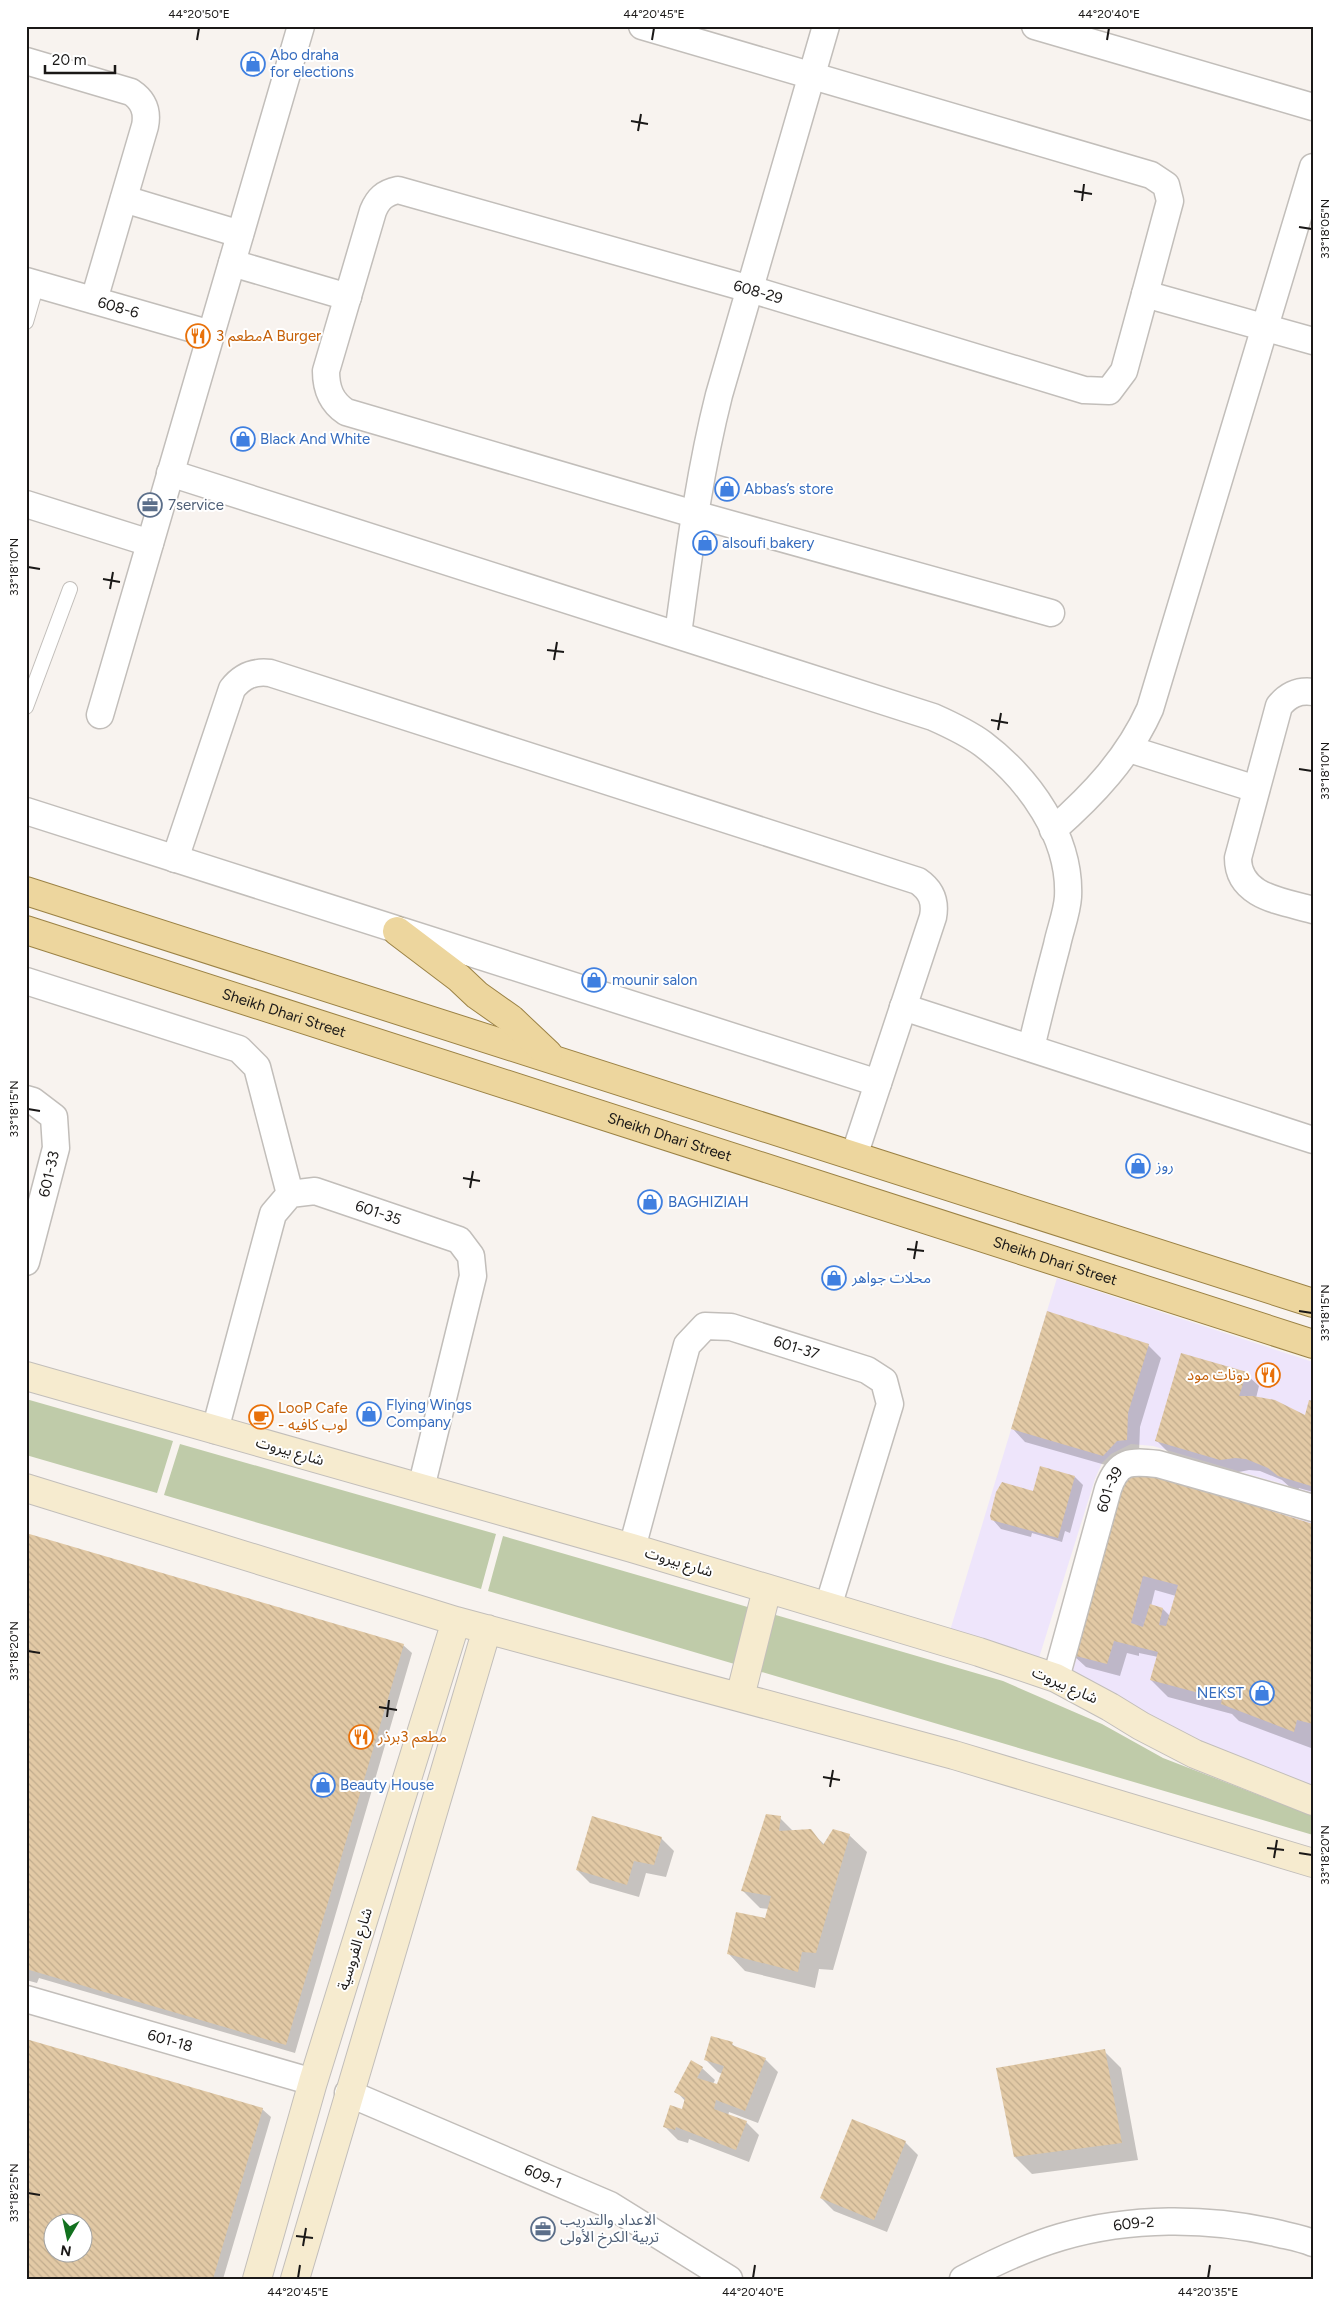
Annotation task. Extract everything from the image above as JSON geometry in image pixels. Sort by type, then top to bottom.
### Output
[{"type":"main road","points":[[26,891],[553,1058],[1313,1303]]},
{"type":"main road","name":"Sheikh Dhari Street","points":[[26,930],[1313,1344]]},
{"type":"main road","points":[[397,931],[451,972],[476,995],[511,1019],[553,1058]]},
{"type":"main road","name":"شارع بيروت","points":[[26,1376],[632,1548],[980,1652],[1056,1678],[1195,1754],[1313,1801]]},
{"type":"main road","points":[[26,1488],[456,1620],[1037,1779],[1313,1863]]},
{"type":"main road","points":[[740,1697],[767,1589]]},
{"type":"main road","name":"شارع الفروسية","points":[[257,2279],[313,2082],[456,1620]]},
{"type":"main road","points":[[295,2279],[348,2093],[488,1629]]},
{"type":"main road","points":[[364,1918],[398,1930]]},
{"type":"street","points":[[100,715],[301,26]]},
{"type":"street","points":[[642,26],[1151,175],[1166,184],[1170,201],[1145,294],[1313,341]]},
{"type":"street","points":[[678,634],[694,514],[707,441],[826,26]]},
{"type":"street","points":[[1035,26],[1313,107]]},
{"type":"street","points":[[26,61],[131,92],[142,102],[147,118],[94,300]]},
{"type":"street","points":[[1053,830],[1095,790],[1130,749],[1141,730],[1152,702],[1313,167]]},
{"type":"street","name":"608-29","points":[[348,297],[376,203],[389,192],[398,190],[750,289],[1084,390],[1109,391],[1124,371],[1145,294]]},
{"type":"street","points":[[124,199],[240,234]]},
{"type":"street","points":[[232,263],[348,297],[326,372],[329,392],[339,407],[346,412],[694,514],[1051,613]]},
{"type":"street","name":"608-6","points":[[32,282],[211,334]]},
{"type":"street","points":[[170,473],[933,717],[959,729],[982,744],[1004,762],[1034,798],[1053,830],[1066,864],[1068,900],[1031,1048]]},
{"type":"street","points":[[26,504],[150,542]]},
{"type":"street","points":[[175,859],[232,689],[244,676],[261,672],[270,673],[918,881],[930,892],[934,909],[854,1156]]},
{"type":"street","points":[[1313,692],[1298,692],[1290,695],[1279,706],[1238,858],[1240,876],[1245,883],[1260,894],[1313,910]]},
{"type":"street","points":[[1130,749],[1256,789]]},
{"type":"street","points":[[26,811],[878,1083]]},
{"type":"street","points":[[26,982],[239,1049],[257,1067],[290,1194],[273,1214],[215,1430]]},
{"type":"street","points":[[903,1007],[1313,1140]]},
{"type":"street","name":"601-33","points":[[26,1099],[34,1101],[54,1117],[56,1148],[26,1262]]},
{"type":"street","name":"601-35","points":[[290,1194],[315,1191],[441,1233],[459,1240],[471,1256],[472,1276],[421,1488]]},
{"type":"street","name":"601-37","points":[[632,1548],[687,1345],[705,1326],[730,1327],[867,1370],[884,1380],[890,1404],[828,1607]]},
{"type":"street","name":"601-39","points":[[1056,1678],[1108,1489],[1113,1475],[1123,1464],[1138,1462],[1158,1464],[1313,1508]]},
{"type":"street","name":"601-18","points":[[26,1999],[313,2082]]},
{"type":"street","name":"609-1","points":[[348,2093],[610,2204],[729,2279]]},
{"type":"street","name":"609-2","points":[[963,2279],[1003,2258],[1062,2237],[1123,2225],[1185,2221],[1247,2226],[1313,2243]]},
{"type":"lane","points":[[26,322],[32,282]]},
{"type":"lane","points":[[26,707],[70,589]]},
{"type":"shaded area","points":[[1057,1278],[1313,1362],[1313,1493],[1153,1446],[1131,1444],[1111,1454],[1102,1463],[1095,1479],[1038,1661],[949,1634]]},
{"type":"shaded area","points":[[1125,1463],[1313,1516],[1313,1787],[1188,1737],[1054,1670]]},
{"type":"green space","points":[[26,1399],[173,1441],[157,1493],[26,1455]]},
{"type":"green space","points":[[180,1444],[496,1534],[481,1589],[164,1495]]},
{"type":"green space","points":[[503,1536],[1003,1681],[1102,1724],[1163,1758],[1313,1816],[1313,1835],[488,1591]]},
{"type":"building","points":[[1047,1311],[1149,1344],[1128,1413],[1127,1440],[1117,1441],[1103,1456],[1011,1429]]},
{"type":"building","points":[[1181,1353],[1247,1372],[1239,1396],[1253,1396],[1275,1400],[1305,1415],[1309,1400],[1313,1401],[1311,1486],[1278,1476],[1268,1468],[1246,1459],[1220,1460],[1155,1441]]},
{"type":"building","points":[[1040,1466],[1075,1476],[1058,1538],[991,1520],[990,1516],[996,1492],[1002,1482],[1033,1491]]},
{"type":"building","points":[[1131,1467],[1313,1524],[1313,1724],[1297,1720],[1294,1732],[1221,1704],[1222,1699],[1150,1680],[1158,1652],[1114,1641],[1107,1664],[1072,1655],[1118,1478]],"holes":[[[1143,1576],[1178,1585],[1166,1626],[1159,1625],[1163,1608],[1150,1604],[1143,1627],[1131,1623]]]},
{"type":"building","points":[[26,1533],[404,1644],[286,2045],[26,1969]]},
{"type":"building","points":[[766,1814],[781,1816],[779,1831],[811,1829],[823,1845],[833,1829],[850,1834],[816,1953],[802,1952],[798,1972],[727,1954],[736,1912],[765,1918],[771,1896],[741,1891]]},
{"type":"building","points":[[592,1816],[662,1837],[654,1865],[634,1861],[627,1885],[576,1870]]},
{"type":"building","points":[[711,2036],[733,2042],[732,2045],[766,2058],[745,2111],[716,2100],[714,2109],[747,2121],[736,2150],[676,2127],[675,2130],[663,2127],[670,2105],[682,2109],[685,2098],[674,2092],[691,2060],[703,2067],[697,2078],[717,2084],[724,2066],[704,2060]]},
{"type":"building","points":[[26,2039],[263,2108],[213,2279],[26,2279]]},
{"type":"building","points":[[1105,2049],[1122,2143],[1014,2157],[996,2068]]},
{"type":"building","points":[[852,2119],[906,2141],[874,2220],[820,2198]]},
{"type":"place","name":"Abo draha for elections","points":[[253,64]]},
{"type":"place","name":"مطعم 3A Burger","points":[[198,336]]},
{"type":"place","name":"Black And White","points":[[243,439]]},
{"type":"place","name":"Abbas’s store","points":[[727,489]]},
{"type":"place","name":"7service","points":[[150,505]]},
{"type":"place","name":"alsoufi bakery","points":[[705,543]]},
{"type":"place","name":"mounir salon","points":[[594,980]]},
{"type":"place","name":"روز","points":[[1138,1166]]},
{"type":"place","name":"BAGHIZIAH","points":[[650,1202]]},
{"type":"place","name":"محلات جواهر","points":[[834,1278]]},
{"type":"place","name":"دونات مود","points":[[1268,1375]]},
{"type":"place","name":"Flying Wings Company","points":[[369,1414]]},
{"type":"place","name":"LooP Cafe - لوب كافيه","points":[[261,1417]]},
{"type":"place","name":"NEKST","points":[[1262,1693]]},
{"type":"place","name":"مطعم 3برذر","points":[[361,1737]]},
{"type":"place","name":"Beauty House","points":[[323,1785]]},
{"type":"place","name":"الاعداد والتدريب تربية الكرخ الأولى","points":[[543,2229]]}]
